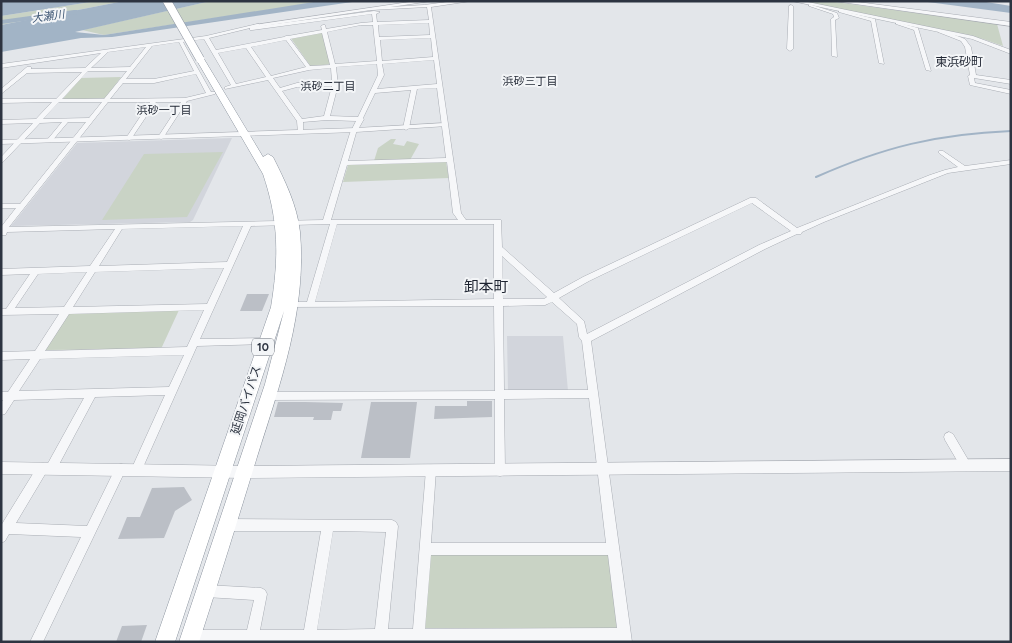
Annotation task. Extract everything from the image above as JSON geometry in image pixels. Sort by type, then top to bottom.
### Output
[{"type":"highway","name":"延岡バイパス","points":[[167,1],[205,60]]},
{"type":"highway","name":"延岡バイパス","points":[[174,1],[222,90],[249,133],[268,174],[287,222],[295,267],[285,341],[190,639]]},
{"type":"highway","name":"延岡バイパス","points":[[165,642],[278,307],[287,222]]},
{"type":"street","points":[[1,66],[206,37],[257,25],[373,10],[469,1]]},
{"type":"street","points":[[836,1],[1011,24]]},
{"type":"street","points":[[429,4],[457,213],[464,222]]},
{"type":"street","points":[[790,50],[793,4],[811,5],[940,31],[987,42],[1011,52]]},
{"type":"street","points":[[811,5],[835,12],[837,18],[833,19],[835,56]]},
{"type":"street","points":[[225,32],[373,10]]},
{"type":"street","points":[[310,305],[353,133],[381,75],[373,10]]},
{"type":"street","points":[[841,11],[873,20],[882,63]]},
{"type":"street","points":[[320,19],[325,30],[335,84],[327,118]]},
{"type":"street","points":[[122,80],[154,81],[247,45],[286,37],[376,24],[431,21]]},
{"type":"street","points":[[898,23],[916,29],[929,70]]},
{"type":"street","points":[[940,31],[963,40],[968,47],[973,76],[971,76],[972,84],[1011,92]]},
{"type":"street","points":[[378,39],[434,36]]},
{"type":"street","points":[[205,60],[206,37]]},
{"type":"street","points":[[286,37],[309,68]]},
{"type":"street","points":[[1,62],[96,47],[180,40],[205,60]]},
{"type":"street","points":[[2,232],[150,44]]},
{"type":"street","points":[[247,45],[300,121],[300,132]]},
{"type":"street","points":[[1,161],[85,71],[108,50]]},
{"type":"street","points":[[1,101],[185,100],[309,68],[437,58]]},
{"type":"street","points":[[1,92],[38,60]]},
{"type":"street","points":[[25,72],[131,69]]},
{"type":"street","points":[[973,76],[1011,82]]},
{"type":"street","points":[[1,84],[11,84]]},
{"type":"street","points":[[278,91],[297,85],[335,84]]},
{"type":"street","points":[[374,91],[439,86]]},
{"type":"street","points":[[406,128],[414,88]]},
{"type":"street","points":[[129,138],[154,100]]},
{"type":"street","points":[[162,136],[185,100]]},
{"type":"street","points":[[300,121],[327,118],[361,119]]},
{"type":"street","points":[[1,122],[91,120]]},
{"type":"street","points":[[50,140],[66,121]]},
{"type":"street","points":[[1,142],[356,130],[445,125]]},
{"type":"street","points":[[941,152],[964,169]]},
{"type":"street","points":[[345,163],[450,160]]},
{"type":"street","points":[[586,339],[685,286],[883,194],[932,176],[1011,162]]},
{"type":"street","points":[[290,305],[545,302],[586,279],[753,200],[798,232]]},
{"type":"street","points":[[1,206],[22,206]]},
{"type":"street","points":[[2,232],[287,222],[498,222],[500,470]]},
{"type":"street","points":[[136,470],[248,224]]},
{"type":"street","points":[[1,411],[6,396],[38,354],[120,227]]},
{"type":"street","points":[[190,639],[252,636],[281,639],[309,636],[346,639],[381,635],[418,638],[624,638],[594,394],[586,339],[583,337],[581,323],[498,248]]},
{"type":"street","points":[[1,272],[229,265]]},
{"type":"street","points":[[4,312],[36,271]]},
{"type":"street","points":[[4,312],[210,307]]},
{"type":"street","points":[[1,356],[265,342]]},
{"type":"street","points":[[6,396],[172,391]]},
{"type":"street","points":[[4,533],[47,468],[92,393]]},
{"type":"street","points":[[268,396],[594,394]]},
{"type":"street","points":[[949,436],[966,466]]},
{"type":"street","points":[[1,468],[244,472],[1011,465]]},
{"type":"street","points":[[36,642],[121,469]]},
{"type":"street","points":[[418,638],[431,470]]},
{"type":"street","points":[[227,525],[392,526],[381,635]]},
{"type":"street","points":[[309,636],[328,526]]},
{"type":"street","points":[[4,533],[90,532]]},
{"type":"street","points":[[425,548],[613,549]]},
{"type":"street","points":[[206,591],[261,594],[252,636]]},
{"type":"shaded area","points":[[232,138],[193,220],[190,222],[11,226],[77,143]]},
{"type":"shaded area","points":[[507,336],[563,336],[568,391],[508,391]]},
{"type":"green space","points":[[97,1],[124,1],[1,25],[1,16]]},
{"type":"green space","points":[[211,1],[327,1],[104,35],[82,30]]},
{"type":"green space","points":[[801,1],[828,1],[997,24],[1003,46],[983,39]]},
{"type":"green space","points":[[322,32],[330,64],[311,67],[290,37]]},
{"type":"green space","points":[[121,77],[106,98],[62,100],[80,78]]},
{"type":"green space","points":[[391,139],[396,139],[393,144],[404,146],[407,141],[419,144],[410,160],[374,161],[378,148]]},
{"type":"green space","points":[[223,152],[187,217],[102,220],[144,154]]},
{"type":"green space","points":[[446,162],[449,178],[343,182],[348,165]]},
{"type":"green space","points":[[179,310],[161,349],[43,350],[67,313]]},
{"type":"green space","points":[[428,551],[608,552],[617,628],[422,628]]},
{"type":"water","points":[[1,1],[97,1],[1,16]]},
{"type":"water","points":[[124,1],[211,1],[75,32],[104,35],[320,1],[359,1],[112,37],[81,38],[1,52],[1,25]]},
{"type":"water","points":[[920,1],[980,1],[1011,6],[1011,13]]},
{"type":"building","points":[[247,294],[269,294],[262,311],[240,311]]},
{"type":"building","points":[[467,401],[492,401],[492,417],[434,419],[435,406],[467,406]]},
{"type":"building","points":[[278,402],[343,403],[341,411],[333,411],[331,420],[313,420],[314,417],[274,417]]},
{"type":"building","points":[[371,402],[417,402],[410,458],[361,458]]},
{"type":"building","points":[[184,487],[192,500],[175,511],[164,538],[118,539],[127,517],[140,517],[152,488]]},
{"type":"building","points":[[147,625],[141,642],[116,642],[122,626]]},
{"type":"waterway","name":"大瀬川","points":[[1,22],[74,12]]},
{"type":"waterway","points":[[816,177],[888,150],[911,144],[959,135],[1011,131]]},
{"type":"district","name":"東浜砂町","points":[[959,62]]},
{"type":"district","name":"浜砂三丁目","points":[[530,81]]},
{"type":"district","name":"浜砂二丁目","points":[[328,86]]},
{"type":"district","name":"浜砂一丁目","points":[[164,110]]},
{"type":"district","name":"卸本町","points":[[486,287]]}]
